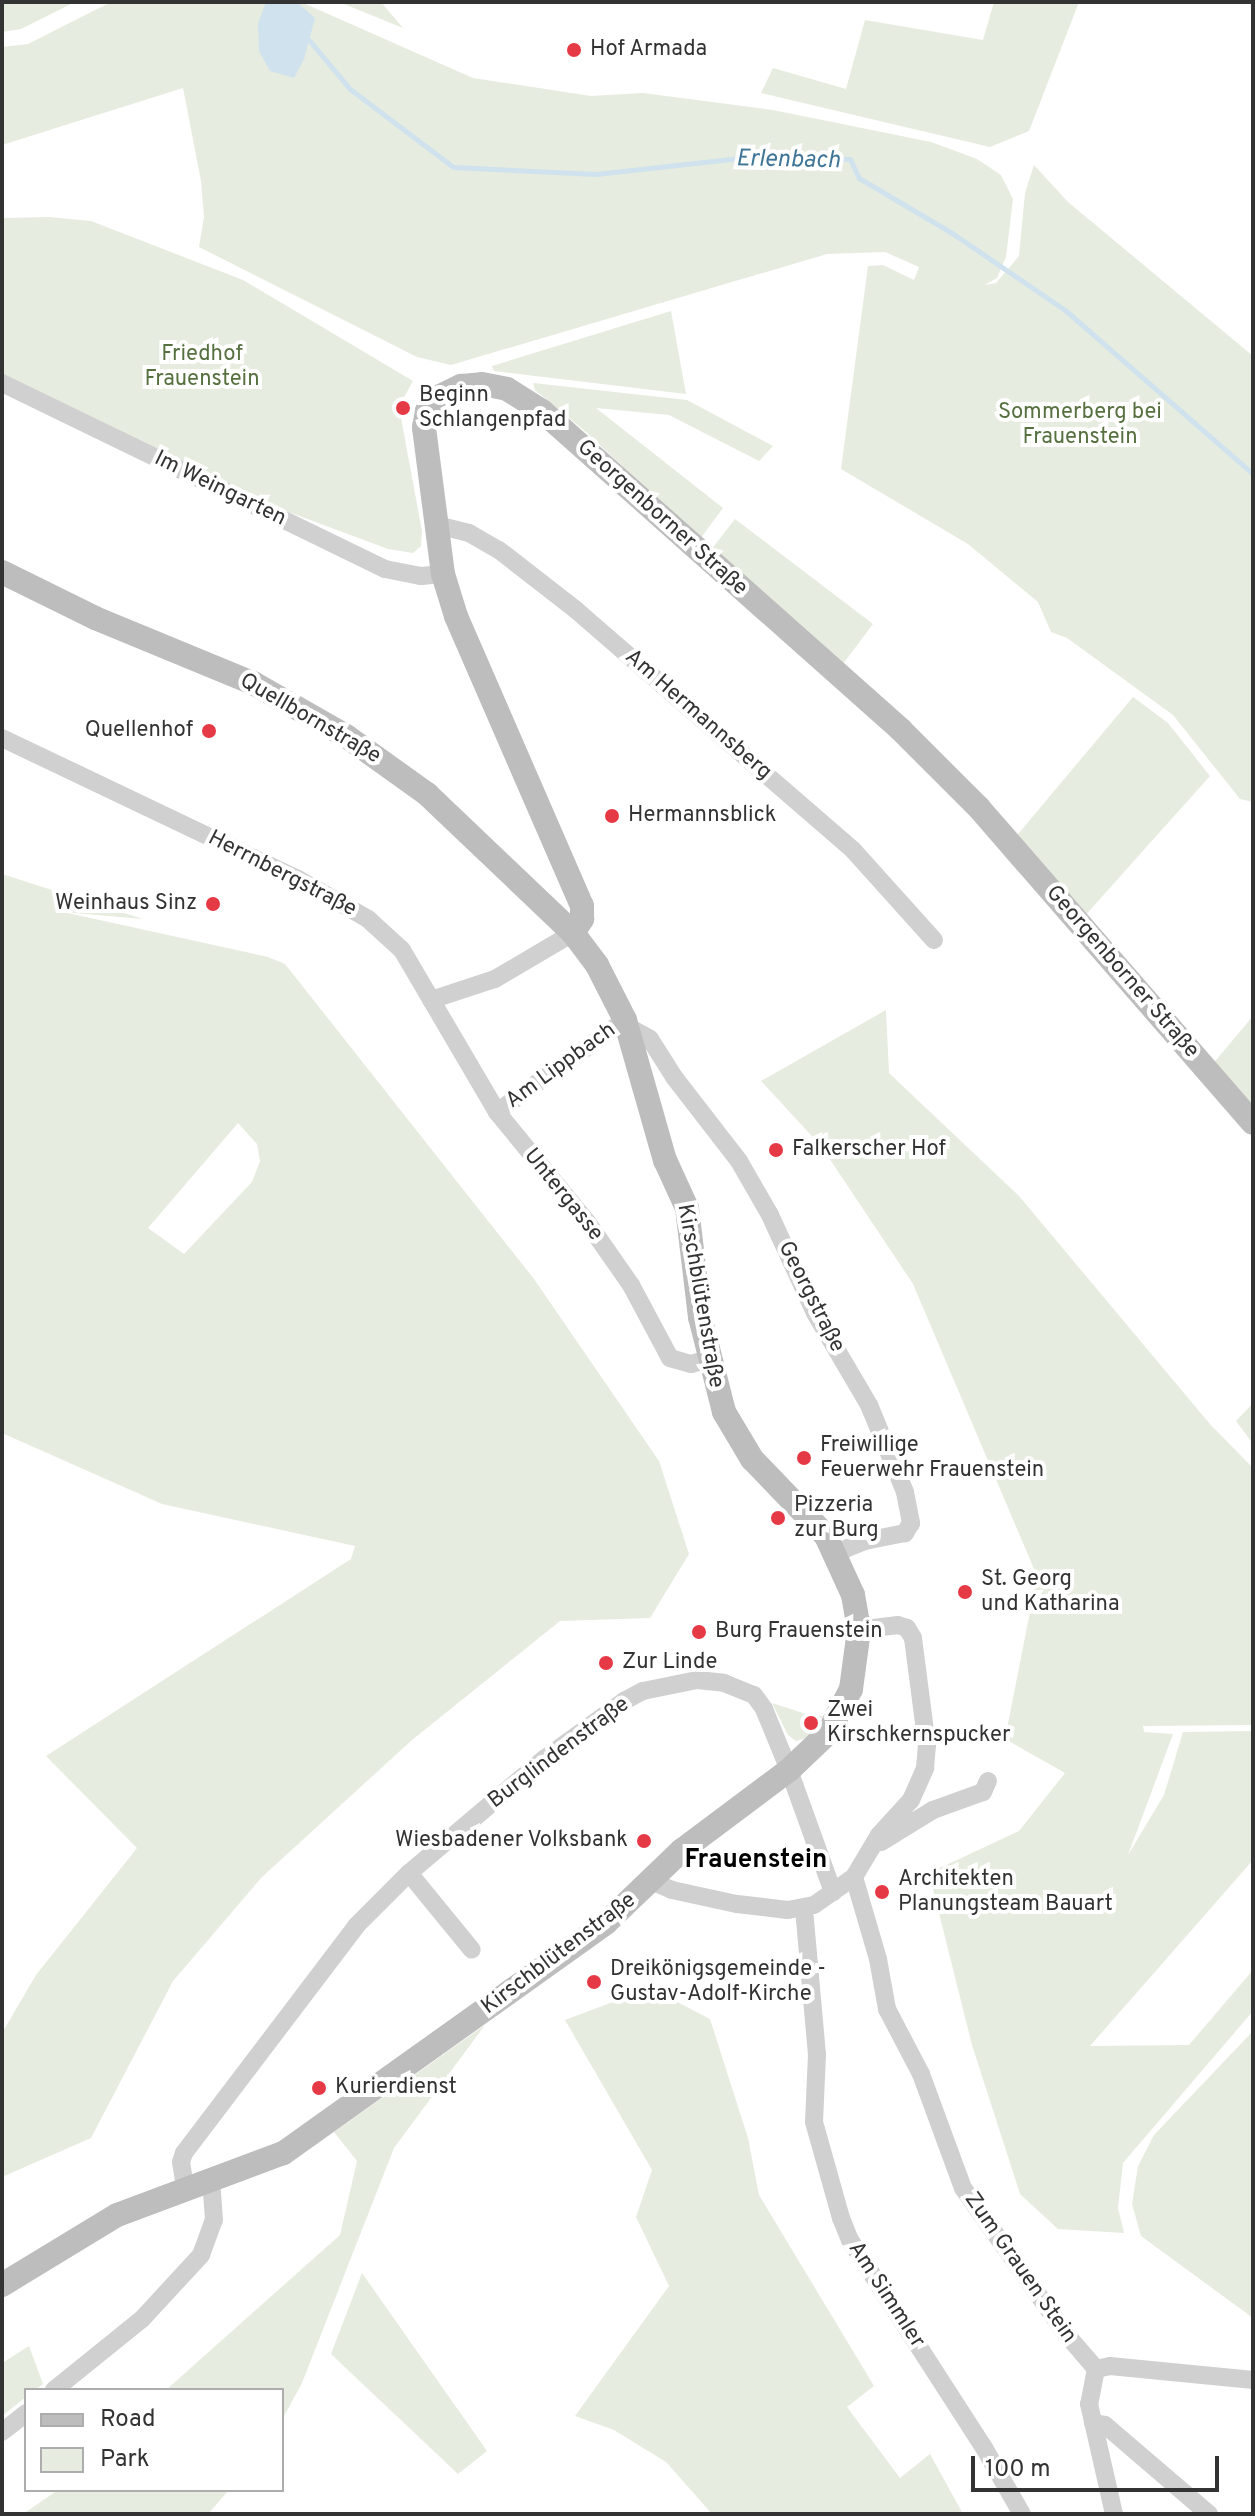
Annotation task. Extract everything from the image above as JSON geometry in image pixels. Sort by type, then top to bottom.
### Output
[{"type":"main road","name":"Georgenborner Straße","points":[[573,933],[582,919],[582,906],[456,616],[443,574],[424,427],[431,404],[442,393],[471,384],[507,389],[531,403],[944,772],[1253,1123]]},
{"type":"main road","name":"Quellbornstraße","points":[[2,572],[95,618],[253,683],[346,736],[427,794],[573,933]]},
{"type":"main road","name":"Kirschblütenstraße","points":[[2,2285],[94,2227],[185,2187],[283,2153],[606,1923],[682,1850],[813,1750],[841,1715],[856,1670],[859,1630],[853,1595],[835,1553],[814,1521],[742,1444],[721,1404],[709,1359],[687,1208],[665,1160],[626,1023],[597,965],[573,933]]},
{"type":"street","name":"Im Weingarten","points":[[2,383],[385,569],[421,576],[443,574]]},
{"type":"street","name":"Am Hermannsberg","points":[[437,525],[469,533],[499,550],[576,610],[853,850],[934,940]]},
{"type":"street","name":"Herrnbergstraße","points":[[2,738],[298,879],[368,919],[402,950],[431,1000]]},
{"type":"street","points":[[431,1000],[495,979],[573,933]]},
{"type":"street","name":"Untergasse","points":[[431,1000],[497,1112],[587,1222],[631,1285],[670,1358],[691,1364],[709,1359]]},
{"type":"street","name":"Am Lippbach","points":[[497,1112],[626,1023]]},
{"type":"street","name":"Georgstraße","points":[[626,1023],[650,1039],[674,1077],[739,1161],[770,1215],[815,1313],[869,1405],[905,1492],[911,1523],[905,1533],[865,1541],[835,1553]]},
{"type":"street","points":[[651,1881],[672,1890],[737,1904],[804,1909],[854,1877],[872,1847],[911,1800],[925,1768],[927,1746],[915,1650],[907,1628],[898,1625],[859,1630]]},
{"type":"street","name":"Burglindenstraße","points":[[185,2187],[181,2162],[184,2153],[356,1926],[409,1873],[544,1759],[624,1701],[660,1687],[697,1680],[724,1683],[754,1695],[764,1709],[789,1770],[833,1892]]},
{"type":"street","points":[[872,1847],[933,1810],[983,1792],[988,1781]]},
{"type":"street","points":[[409,1873],[472,1950]]},
{"type":"street","name":"Zum Grauen Stein","points":[[854,1877],[878,1959],[887,2009],[921,2074],[963,2188],[1066,2334],[1096,2369]]},
{"type":"street","name":"Am Simmler","points":[[804,1909],[817,2054],[814,2122],[841,2218],[850,2240],[983,2446],[1022,2514]]},
{"type":"street","points":[[56,2388],[142,2319],[201,2255],[214,2220],[211,2179]]},
{"type":"street","points":[[1114,2514],[1089,2404],[1096,2369],[1110,2366],[1253,2380]]},
{"type":"street","points":[[2,2432],[24,2415]]},
{"type":"street","points":[[1093,2423],[1105,2425],[1209,2514]]},
{"type":"green space","points":[[2,2],[75,2],[21,29],[2,32]]},
{"type":"green space","name":"Sommerberg bei Frauenstein","points":[[111,2],[301,2],[473,78],[591,96],[643,93],[773,110],[931,142],[977,159],[1001,175],[1013,199],[1006,257],[997,278],[985,285],[996,283],[1019,256],[1025,193],[1034,165],[1068,202],[1253,356],[1253,802],[1240,799],[1173,715],[1067,638],[1051,632],[1038,602],[968,544],[841,469],[868,266],[883,265],[914,280],[919,267],[885,252],[827,254],[451,365],[417,357],[199,247],[204,217],[201,181],[183,88],[2,145],[2,47],[28,44]]},
{"type":"green space","points":[[339,2],[381,2],[403,28]]},
{"type":"green space","points":[[994,2],[1079,2],[1029,131],[990,147],[761,93],[773,68],[846,89],[865,20],[983,40]]},
{"type":"green space","name":"Friedhof Frauenstein","points":[[49,217],[91,221],[243,280],[413,381],[401,403],[401,418],[422,531],[421,546],[413,553],[388,549],[286,511],[2,376],[2,218]]},
{"type":"green space","points":[[671,311],[686,394],[494,371],[492,366]]},
{"type":"green space","points":[[533,383],[687,400],[773,446],[759,461],[669,415],[596,408],[723,508],[700,539],[586,432],[535,390]]},
{"type":"green space","points":[[735,519],[873,624],[840,668],[711,550]]},
{"type":"green space","points":[[1133,697],[1168,723],[1210,776],[1082,919],[1013,840]]},
{"type":"green space","points":[[2,874],[143,919],[63,912],[268,957],[285,964],[534,1279],[659,1461],[689,1554],[650,1618],[560,1621],[412,1740],[262,1877],[173,1981],[91,2138],[2,2177],[2,2033],[36,1975],[137,1848],[46,1756],[351,1559],[355,1546],[162,1504],[2,1433]],"holes":[[[238,1123],[257,1144],[260,1161],[252,1182],[184,1254],[148,1228]]]},
{"type":"green space","points":[[886,1010],[889,1073],[1019,1196],[1209,1423],[1253,1468],[1253,1725],[1143,1726],[1144,1732],[1173,1734],[1128,1855],[1164,1795],[1183,1732],[1253,1731],[1253,1860],[1090,2046],[1189,2045],[1253,1970],[1253,2011],[1123,2163],[1118,2208],[1124,2233],[1058,2229],[1020,2194],[972,2045],[929,1873],[1019,1831],[1065,1773],[1005,1739],[1037,1576],[913,1284],[821,1146],[761,1081]]},
{"type":"green space","points":[[1253,1016],[1253,1114],[1212,1065]]},
{"type":"green space","points":[[1253,1403],[1253,1444],[1236,1421]]},
{"type":"green space","points":[[772,1703],[823,1716],[807,1738],[796,1741],[788,1735]]},
{"type":"green space","points":[[650,1988],[710,2019],[748,2138],[759,2195],[874,2386],[847,2407],[900,2478],[930,2454],[963,2514],[712,2514],[666,2462],[614,2430],[575,2416],[669,2286],[636,2217],[652,2170],[565,2020]]},
{"type":"green space","points":[[485,2025],[394,2148],[302,2383],[284,2416],[284,2388],[168,2388],[340,2235],[357,2161],[334,2132]]},
{"type":"green space","points":[[1253,2031],[1253,2318],[1141,2236],[1132,2204],[1138,2166],[1154,2135]]},
{"type":"green space","points":[[362,2273],[487,2451],[458,2474],[331,2354]]},
{"type":"green space","points":[[29,2346],[43,2384],[38,2388],[24,2388],[24,2399],[2,2416],[2,2363]]},
{"type":"green space","points":[[55,2492],[227,2492],[208,2514],[23,2514]]},
{"type":"water","points":[[266,2],[297,2],[315,18],[304,59],[294,78],[270,71],[259,51],[258,24]]},
{"type":"waterway","name":"Erlenbach","points":[[309,40],[350,89],[453,167],[596,174],[749,157],[850,159],[859,178],[952,233],[1065,310],[1253,474]]},
{"type":"place","name":"Hof Armada","points":[[574,50]]},
{"type":"place","name":"Beginn Schlangenpfad","points":[[403,408]]},
{"type":"place","name":"Quellenhof","points":[[209,731]]},
{"type":"place","name":"Hermannsblick","points":[[612,816]]},
{"type":"place","name":"Weinhaus Sinz","points":[[213,904]]},
{"type":"place","name":"Falkerscher Hof","points":[[776,1150]]},
{"type":"place","name":"Freiwillige Feuerwehr Frauenstein","points":[[804,1458]]},
{"type":"place","name":"Pizzeria zur Burg","points":[[778,1518]]},
{"type":"place","name":"St. Georg und Katharina","points":[[965,1592]]},
{"type":"place","name":"Burg Frauenstein","points":[[699,1632]]},
{"type":"place","name":"Zur Linde","points":[[606,1663]]},
{"type":"place","name":"Zwei Kirschkernspucker","points":[[811,1723]]},
{"type":"place","name":"Wiesbadener Volksbank","points":[[644,1841]]},
{"type":"place","name":"Architekten Planungsteam Bauart","points":[[882,1892]]},
{"type":"place","name":"Dreikönigsgemeinde - Gustav-Adolf-Kirche","points":[[594,1982]]},
{"type":"place","name":"Kurierdienst","points":[[319,2088]]},
{"type":"district","name":"Frauenstein","points":[[756,1861]]}]
